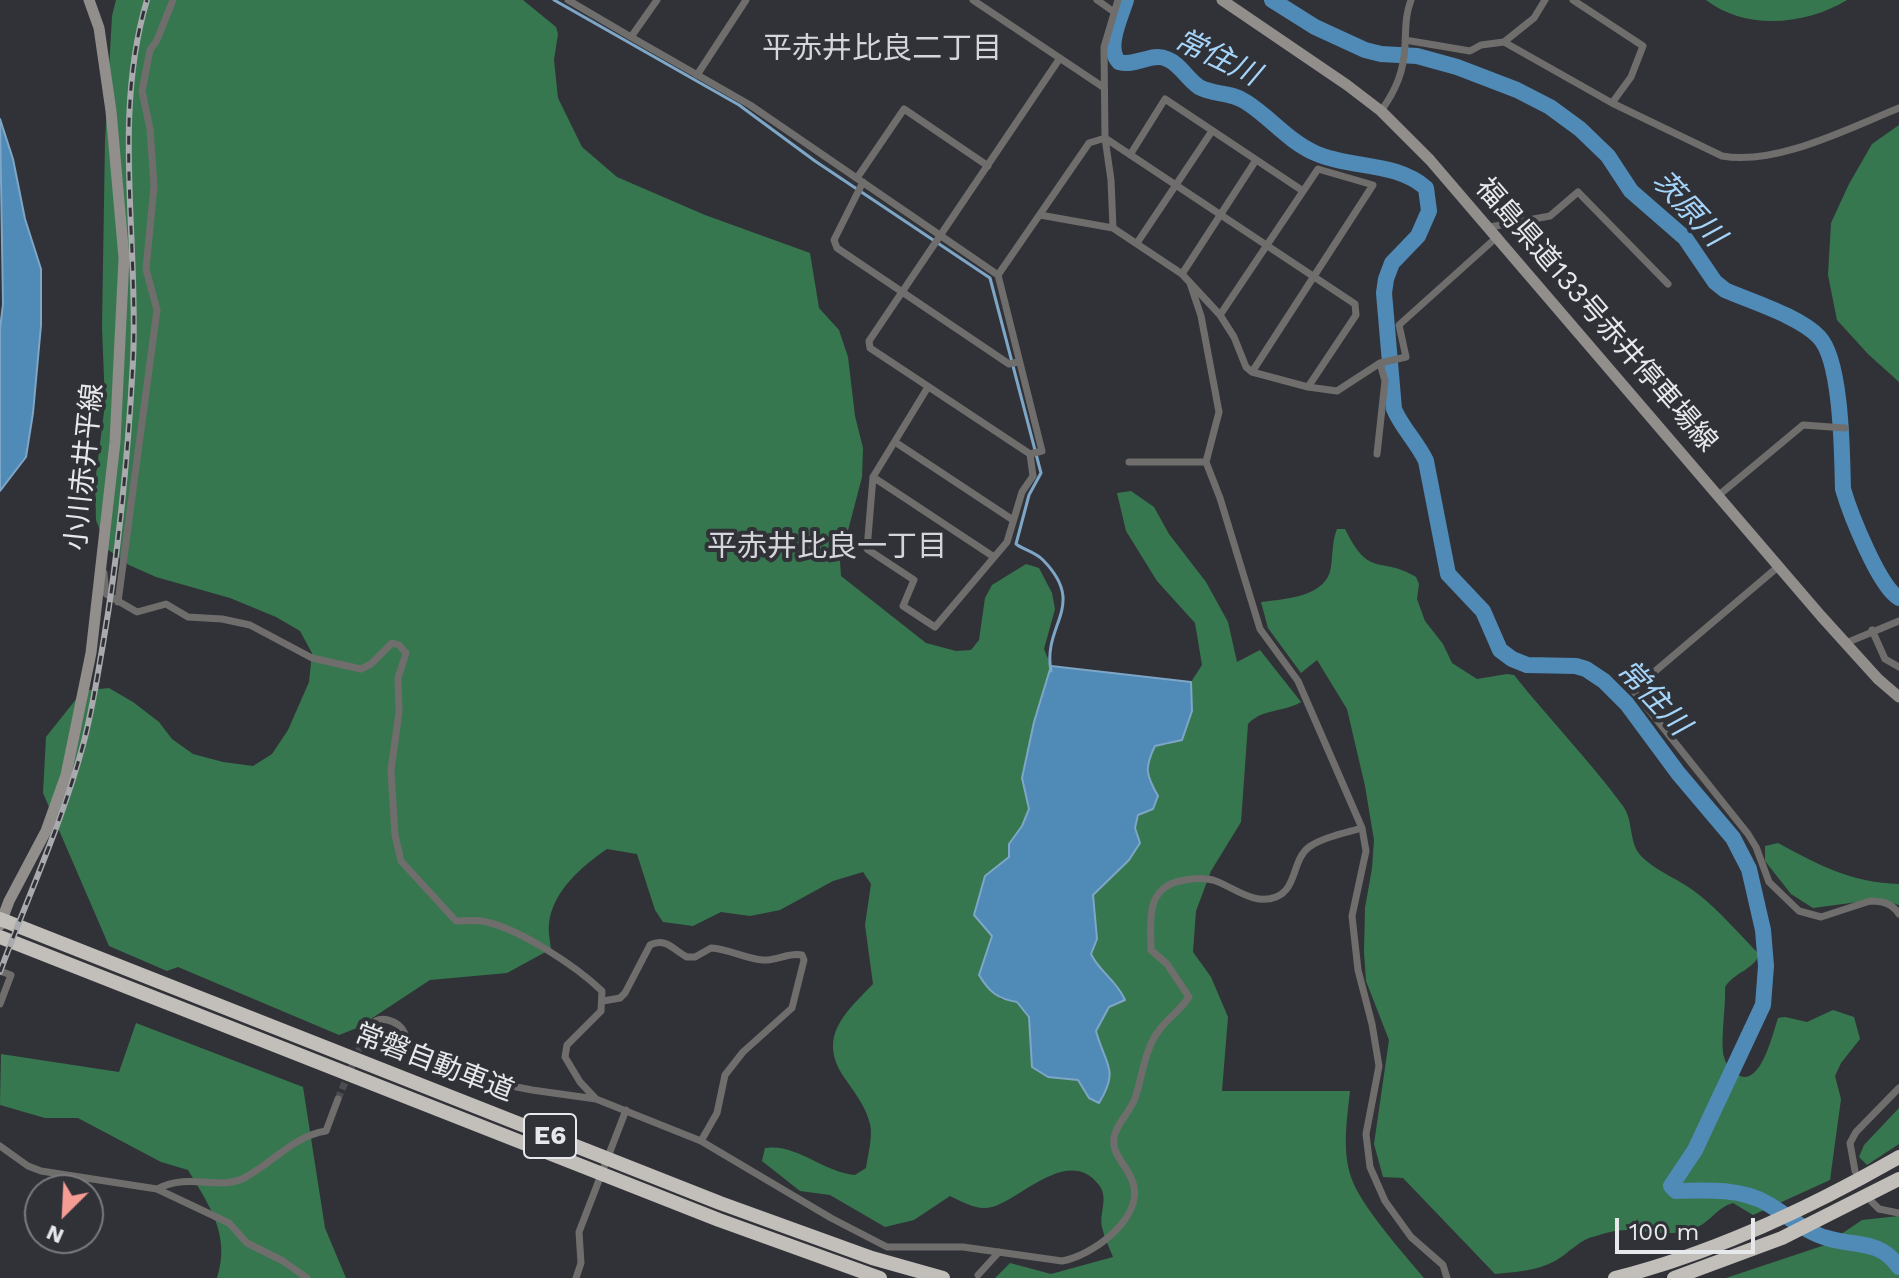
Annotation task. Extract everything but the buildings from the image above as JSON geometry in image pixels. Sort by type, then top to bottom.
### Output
[{"type":"highway","name":"常磐自動車道","points":[[0,922],[720,1203],[872,1258],[943,1278]]},
{"type":"highway","name":"常磐自動車道","points":[[0,937],[705,1215],[880,1278]]},
{"type":"highway","points":[[1618,1277],[1767,1225],[1899,1157]]},
{"type":"highway","points":[[1674,1278],[1746,1254],[1899,1179]]},
{"type":"main road","name":"小川赤井平線","points":[[0,922],[46,831],[66,775],[91,653],[115,442],[124,258],[111,111],[99,28],[89,0]]},
{"type":"main road","name":"福島県道133号赤井停車場線","points":[[1222,0],[1381,111],[1430,160],[1846,643],[1899,697]]},
{"type":"street","points":[[118,602],[157,310],[146,269],[154,186],[150,129],[142,91],[150,50],[173,0]]},
{"type":"street","points":[[568,0],[750,105],[938,241],[998,275]]},
{"type":"street","points":[[631,37],[657,0]]},
{"type":"street","points":[[697,75],[746,0]]},
{"type":"street","points":[[973,0],[1103,87]]},
{"type":"street","points":[[1097,0],[1114,12]]},
{"type":"street","points":[[1113,228],[1103,87],[1104,47],[1118,0]]},
{"type":"street","points":[[1381,111],[1393,94],[1403,65],[1405,18],[1411,0]]},
{"type":"street","points":[[1406,42],[1470,51],[1481,45],[1504,42],[1534,18],[1545,0]]},
{"type":"street","points":[[1573,0],[1643,46],[1631,77],[1612,103]]},
{"type":"street","points":[[1504,42],[1612,103],[1722,156],[1734,158],[1786,151],[1899,108]]},
{"type":"street","points":[[1060,58],[869,341],[870,348],[1034,453],[1042,451],[1014,363],[998,275],[1089,143],[1105,138]]},
{"type":"street","points":[[1130,155],[1165,99],[1303,191]]},
{"type":"street","points":[[988,166],[904,109],[859,185],[834,240],[837,248],[1014,363]]},
{"type":"street","points":[[1137,243],[1212,131]]},
{"type":"street","points":[[1105,138],[1355,304],[1356,315],[1308,387]]},
{"type":"street","points":[[1182,274],[1256,160]]},
{"type":"street","points":[[1220,315],[1318,169],[1373,185],[1252,372]]},
{"type":"street","points":[[1040,215],[1113,228],[1182,274],[1220,315],[1234,337],[1246,367],[1252,372],[1308,387],[1337,391],[1382,362],[1406,357],[1399,325],[1494,232],[1550,216],[1578,192],[1668,284]]},
{"type":"street","points":[[1190,283],[1201,316],[1219,412],[1206,462],[1260,629],[1298,681],[1362,828],[1366,851],[1352,916],[1358,970],[1379,1066],[1366,1134],[1370,1167],[1385,1201],[1411,1237],[1443,1265],[1447,1278]]},
{"type":"street","points":[[1377,454],[1385,381],[1382,362]]},
{"type":"street","points":[[928,387],[873,477],[867,549],[914,580],[903,606],[935,627],[1007,542],[1022,492],[1033,476],[1034,453]]},
{"type":"street","points":[[1719,495],[1803,425],[1845,428]]},
{"type":"street","points":[[895,442],[1013,520]]},
{"type":"street","points":[[1129,462],[1206,462]]},
{"type":"street","points":[[873,477],[994,557]]},
{"type":"street","points":[[100,566],[104,572],[106,594],[137,612],[166,604],[188,617],[250,625],[312,658],[361,669],[371,664],[392,643],[399,645],[406,653],[398,678],[399,712],[391,770],[395,835],[401,861],[456,921],[483,921],[522,936],[584,974],[602,991],[601,1011],[567,1045],[565,1057],[580,1082],[596,1099]]},
{"type":"street","points":[[1779,566],[1633,690],[1748,834],[1769,882],[1799,911],[1821,917],[1878,901],[1889,904],[1899,914]]},
{"type":"street","points":[[1846,643],[1899,621]]},
{"type":"street","points":[[1872,630],[1885,659],[1899,667]]},
{"type":"street","points":[[362,1042],[371,1025],[378,1020],[388,1020],[397,1023],[404,1032],[411,1056],[417,1065],[425,1069],[596,1099],[701,1141],[831,1218],[887,1247],[951,1247],[1062,1261],[1073,1259],[1094,1249],[1113,1234],[1134,1201],[1135,1186],[1116,1154],[1116,1132],[1135,1100],[1154,1039],[1189,997],[1167,964],[1151,950],[1152,902],[1166,886],[1186,879],[1210,879],[1259,900],[1278,897],[1289,886],[1296,864],[1308,848],[1362,828]]},
{"type":"street","points":[[603,1001],[620,998],[625,993],[650,945],[658,942],[671,944],[687,957],[695,957],[711,948],[762,960],[777,959],[791,953],[802,955],[804,960],[792,1008],[743,1052],[725,1075],[717,1113],[701,1141]]},
{"type":"street","points":[[0,971],[11,975],[0,1004]]},
{"type":"street","points":[[1855,1177],[1850,1143],[1856,1132],[1899,1088]]},
{"type":"street","points":[[157,1189],[180,1180],[230,1182],[243,1178],[302,1137],[326,1131],[338,1099]]},
{"type":"street","points":[[576,1278],[581,1269],[579,1232],[582,1220],[625,1113]]},
{"type":"street","points":[[0,1146],[28,1166],[41,1171],[157,1189],[229,1223],[247,1243],[295,1268],[307,1278]]},
{"type":"street","points":[[1872,1202],[1879,1209],[1899,1213]]},
{"type":"street","points":[[978,1275],[999,1252]]},
{"type":"green space","points":[[116,0],[523,0],[556,27],[558,34],[554,60],[558,98],[582,147],[617,177],[705,215],[810,253],[819,308],[839,330],[848,357],[855,416],[863,448],[862,477],[840,561],[841,576],[926,643],[956,651],[971,650],[979,640],[985,598],[992,585],[1026,564],[1039,568],[1052,593],[1055,609],[1044,649],[1051,666],[1034,722],[1022,778],[1029,809],[1009,844],[1009,857],[985,876],[992,936],[979,976],[1001,999],[1017,1002],[1029,1017],[1032,1067],[1048,1077],[1079,1080],[1089,1098],[1099,1044],[1096,1031],[1110,1007],[1124,1001],[1096,966],[1091,954],[1097,939],[1093,895],[1129,860],[1135,828],[1150,781],[1147,763],[1155,746],[1170,744],[1192,695],[1191,682],[1202,665],[1195,623],[1157,581],[1126,531],[1117,493],[1131,491],[1154,507],[1169,534],[1206,582],[1228,622],[1237,662],[1260,650],[1301,702],[1260,715],[1248,724],[1241,822],[1211,871],[1196,911],[1193,952],[1211,977],[1228,1017],[1222,1091],[1350,1091],[1346,1145],[1351,1177],[1373,1215],[1424,1278],[995,1278],[1010,1263],[1051,1274],[1113,1257],[1101,1222],[1104,1200],[1099,1185],[1087,1174],[1074,1170],[1060,1172],[992,1207],[976,1207],[950,1196],[914,1220],[885,1227],[830,1195],[800,1191],[762,1161],[765,1148],[788,1150],[843,1173],[855,1175],[866,1168],[871,1140],[870,1124],[833,1052],[837,1028],[844,1016],[873,984],[865,925],[871,884],[863,872],[833,881],[780,910],[750,916],[721,912],[693,926],[663,922],[655,910],[637,854],[607,849],[570,880],[556,900],[549,923],[551,949],[507,973],[430,980],[357,1028],[339,1035],[178,967],[167,971],[109,946],[43,793],[46,737],[77,698],[89,690],[109,688],[159,722],[172,739],[193,754],[253,766],[272,754],[288,730],[309,682],[312,653],[300,631],[276,617],[230,598],[156,577],[129,565],[107,549],[96,520],[95,483],[105,404],[102,327],[105,141],[112,16]]},
{"type":"green space","points":[[1706,0],[1847,0],[1813,15],[1776,21],[1739,17]]},
{"type":"green space","points":[[1899,125],[1899,382],[1837,320],[1828,275],[1831,223],[1849,184],[1872,144]]},
{"type":"green space","points":[[1337,529],[1345,529],[1369,561],[1416,577],[1419,584],[1417,599],[1425,621],[1443,644],[1452,663],[1477,679],[1514,675],[1623,806],[1642,857],[1706,901],[1759,954],[1753,964],[1725,987],[1723,1051],[1732,1071],[1747,1077],[1754,1073],[1765,1056],[1778,1018],[1807,1022],[1833,1010],[1854,1017],[1860,1039],[1835,1076],[1841,1099],[1830,1180],[1753,1215],[1733,1203],[1693,1229],[1668,1233],[1611,1232],[1585,1240],[1541,1267],[1495,1274],[1403,1178],[1383,1177],[1374,1144],[1389,1040],[1366,981],[1365,908],[1374,840],[1365,786],[1347,709],[1317,660],[1301,673],[1268,628],[1261,602],[1304,595],[1322,585],[1331,567]]},
{"type":"green space","points":[[1778,843],[1836,871],[1866,880],[1899,884],[1899,905],[1880,899],[1813,908],[1791,894],[1765,861],[1765,846]]},
{"type":"green space","points":[[136,1023],[303,1087],[325,1228],[346,1278],[217,1278],[221,1262],[220,1234],[210,1208],[188,1170],[161,1162],[78,1118],[45,1118],[0,1105],[1,1054],[119,1072]]},
{"type":"green space","points":[[1899,1108],[1899,1144],[1867,1165],[1859,1157],[1864,1145]]},
{"type":"green space","points":[[1899,1216],[1899,1278],[1726,1278],[1825,1245],[1862,1220]]},
{"type":"water","points":[[0,119],[41,269],[41,325],[26,457],[0,491],[0,329],[3,304]]},
{"type":"water","points":[[1051,666],[1191,682],[1192,711],[1182,740],[1155,746],[1149,760],[1149,777],[1158,796],[1153,809],[1138,815],[1135,828],[1140,843],[1129,860],[1093,895],[1097,939],[1091,954],[1125,1000],[1109,1007],[1096,1031],[1110,1074],[1099,1103],[1089,1098],[1078,1080],[1048,1077],[1032,1067],[1029,1017],[1017,1002],[999,997],[990,990],[979,975],[992,936],[974,915],[985,876],[1009,857],[1009,844],[1029,809],[1022,778],[1034,722]]},
{"type":"waterway","points":[[554,0],[739,105],[815,161],[990,278],[1041,473],[1029,495],[1016,544],[1043,560],[1056,576],[1062,590],[1063,603],[1052,640],[1051,671]]},
{"type":"waterway","name":"常住川","points":[[1126,0],[1113,49],[1119,62],[1131,63],[1155,57],[1167,59],[1199,87],[1241,99],[1315,153],[1401,173],[1426,188],[1429,211],[1418,236],[1392,263],[1384,293],[1394,409],[1426,461],[1448,574],[1483,611],[1500,650],[1512,659],[1527,665],[1576,666],[1604,681],[1627,704],[1678,773],[1733,838],[1749,869],[1763,930],[1766,966],[1763,1005],[1695,1150],[1671,1186],[1676,1191],[1723,1191],[1747,1195],[1819,1235],[1875,1248],[1899,1267]]},
{"type":"waterway","name":"茨原川","points":[[1272,0],[1315,27],[1365,50],[1417,56],[1457,67],[1517,90],[1550,107],[1580,129],[1608,156],[1631,191],[1685,238],[1715,282],[1725,290],[1788,316],[1819,337],[1827,349],[1836,387],[1843,489],[1874,565],[1899,598]]},
{"type":"tunnel","points":[[338,1099],[362,1042]]},
{"type":"railway","points":[[0,972],[75,774],[92,708],[109,609],[122,503],[133,361],[129,179],[131,89],[147,0]]},
{"type":"district","name":"平赤井比良二丁目","points":[[882,49]]},
{"type":"district","name":"平赤井比良一丁目","points":[[827,547]]}]
